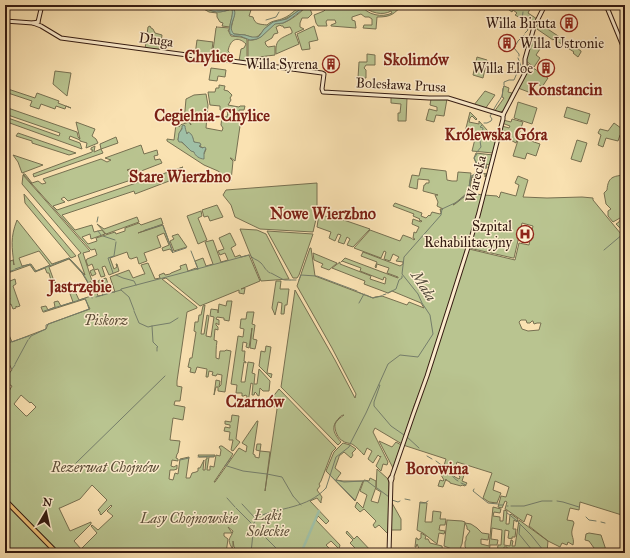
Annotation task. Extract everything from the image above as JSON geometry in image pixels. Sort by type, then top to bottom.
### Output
[{"type":"main road","points":[[5,500],[57,553]]},
{"type":"street","points":[[5,20],[37,23],[42,5]]},
{"type":"street","name":"Warecka","points":[[389,553],[391,479],[402,444],[428,376],[468,248],[503,119],[502,114],[525,74],[525,59],[534,26],[545,5]]},
{"type":"street","points":[[606,5],[625,51]]},
{"type":"street","name":"Długa","points":[[37,23],[60,38],[322,75],[324,91]]},
{"type":"street","name":"Bolesława Prusa","points":[[324,91],[448,98],[502,114]]},
{"type":"green space","points":[[202,5],[216,12],[232,9],[233,14],[230,27],[222,26],[223,23],[220,22],[217,17],[217,13],[209,12],[202,8]]},
{"type":"green space","points":[[236,5],[243,5],[251,10],[249,16],[253,17],[258,24],[267,25],[271,22],[287,17],[300,7],[306,5],[290,17],[269,25],[254,38],[231,32],[234,7]]},
{"type":"green space","points":[[323,5],[361,5],[367,11],[375,15],[388,15],[392,13],[391,11],[388,13],[376,13],[372,12],[363,5],[366,7],[367,5],[387,5],[390,9],[395,5],[403,5],[392,14],[386,16],[377,17],[376,29],[363,28],[364,25],[372,25],[372,19],[361,14],[352,17],[352,20],[355,21],[356,28],[331,26],[336,23],[335,20],[327,20],[327,26],[318,26],[314,15],[326,9]]},
{"type":"green space","points":[[502,5],[532,5],[528,13],[537,19],[533,26],[529,23],[527,26],[525,25],[524,20],[515,15],[517,13],[513,10],[512,12]]},
{"type":"green space","points":[[309,6],[312,14],[308,18],[302,18],[300,27],[304,29],[295,33],[299,44],[276,54],[277,42],[292,33],[290,27],[284,28],[280,25],[276,27],[278,33],[274,34],[272,38],[265,42],[268,47],[275,46],[275,55],[259,57],[258,64],[246,62],[248,57],[248,40],[260,37],[274,24],[286,22]]},
{"type":"green space","points":[[538,22],[581,51],[578,57],[573,53],[574,52],[534,27]]},
{"type":"green space","points":[[150,26],[155,33],[162,35],[160,51],[145,49],[148,27]]},
{"type":"green space","points":[[314,26],[318,40],[309,42],[310,49],[302,50],[297,34]]},
{"type":"green space","points":[[217,27],[230,28],[228,30],[231,36],[247,39],[247,57],[245,62],[239,61],[241,49],[244,48],[246,44],[237,39],[230,44],[228,51],[230,55],[226,56],[226,60],[212,58]]},
{"type":"green space","points":[[197,40],[213,42],[211,57],[195,55]]},
{"type":"green space","points":[[531,40],[542,46],[536,55],[540,58],[534,67],[526,61]]},
{"type":"green space","points":[[367,54],[375,55],[375,65],[366,65],[364,68],[366,70],[366,78],[358,78],[359,62],[367,62]]},
{"type":"green space","points":[[477,57],[487,60],[483,78],[473,75]]},
{"type":"green space","points":[[526,63],[548,78],[542,87],[537,83],[531,93],[518,88],[527,72]]},
{"type":"green space","points":[[211,68],[226,70],[225,77],[218,76],[217,81],[209,80]]},
{"type":"green space","points":[[55,71],[71,73],[67,96],[53,84]]},
{"type":"green space","points":[[219,85],[225,86],[224,90],[228,91],[232,95],[228,105],[239,107],[245,106],[244,110],[239,110],[239,118],[241,119],[235,161],[230,158],[233,161],[231,181],[218,171],[204,165],[167,141],[167,139],[174,140],[176,124],[179,125],[179,127],[180,125],[189,122],[191,125],[189,121],[184,122],[186,99],[194,95],[206,94],[208,105],[206,128],[222,131],[222,116],[227,117],[228,112],[220,110],[220,106],[210,105],[208,92],[215,92],[216,88],[219,88]],"holes":[[[182,128],[187,134],[191,135],[194,142],[206,149],[204,154],[191,150],[178,140]]]},
{"type":"green space","points":[[504,86],[509,88],[508,92],[512,93],[510,99],[503,111],[494,112],[504,98],[502,97]]},
{"type":"green space","points":[[5,88],[35,98],[37,93],[59,101],[58,103],[66,106],[65,109],[56,106],[55,109],[41,104],[39,109],[30,106],[32,101],[5,92]]},
{"type":"green space","points":[[485,91],[495,95],[485,109],[474,105]]},
{"type":"green space","points":[[391,97],[407,98],[406,121],[398,121],[398,113],[400,113],[401,104],[391,103]]},
{"type":"green space","points":[[431,99],[447,99],[444,116],[436,115],[434,122],[426,120],[429,109],[437,111],[437,107],[430,105]]},
{"type":"green space","points":[[518,102],[537,108],[532,124],[514,118]]},
{"type":"green space","points":[[5,107],[77,132],[80,139],[76,122],[95,129],[92,136],[98,143],[86,148],[87,143],[70,136],[69,139],[80,143],[82,149],[7,122],[8,118],[59,136],[60,133],[5,114]]},
{"type":"green space","points":[[567,107],[590,114],[587,124],[564,117]]},
{"type":"green space","points":[[470,112],[477,119],[476,120],[472,116],[469,122],[479,124],[479,121],[496,140],[493,153],[472,151],[476,135],[465,132]]},
{"type":"green space","points":[[512,119],[523,122],[516,143],[500,134],[502,126],[509,128],[510,126],[502,123],[503,120],[511,122]]},
{"type":"green space","points":[[614,123],[625,131],[625,137],[620,135],[618,141],[606,138],[603,147],[598,145],[601,135],[598,133],[600,129],[608,131]]},
{"type":"green space","points":[[18,133],[76,153],[69,155],[32,143],[32,141],[16,136]]},
{"type":"green space","points":[[116,137],[118,143],[101,149],[100,144]]},
{"type":"green space","points":[[519,137],[540,144],[536,156],[527,153],[525,159],[513,156]]},
{"type":"green space","points":[[577,140],[587,143],[581,162],[571,159]]},
{"type":"green space","points":[[141,145],[144,154],[157,150],[158,155],[154,156],[155,160],[160,159],[162,163],[136,173],[130,169],[127,170],[133,174],[129,175],[131,180],[68,201],[64,197],[61,199],[65,202],[53,206],[57,210],[183,167],[173,171],[177,178],[135,194],[134,191],[62,215],[75,230],[92,225],[94,232],[102,230],[105,234],[91,239],[90,234],[82,237],[88,244],[97,241],[96,238],[115,232],[116,234],[125,231],[125,228],[139,223],[141,225],[161,218],[163,224],[138,233],[163,225],[173,253],[170,249],[163,251],[162,248],[169,245],[164,233],[157,236],[161,247],[144,253],[147,261],[139,264],[137,257],[131,259],[129,258],[127,252],[110,258],[114,269],[117,267],[117,264],[119,271],[109,275],[105,266],[102,267],[105,276],[101,277],[98,269],[94,270],[96,274],[92,276],[90,271],[94,269],[92,264],[88,266],[86,261],[87,259],[97,255],[95,249],[91,250],[23,174],[25,174],[32,183],[38,181],[42,184],[46,183],[43,179],[101,159],[107,162],[111,160],[105,158]]},
{"type":"green space","points":[[95,146],[94,152],[101,149],[103,153],[34,177],[33,174],[92,152],[93,150],[91,150],[91,148]]},
{"type":"green space","points":[[476,153],[493,155],[490,165],[486,164],[487,168],[483,168],[480,173],[480,177],[482,178],[472,177],[469,193],[483,195],[459,275],[402,444],[375,428],[373,432],[388,462],[387,465],[383,464],[381,471],[376,466],[381,456],[380,457],[378,455],[373,463],[368,459],[372,451],[367,448],[364,455],[354,445],[341,440],[335,429],[335,424],[334,430],[336,436],[341,442],[338,445],[281,387],[295,290],[355,398],[356,394],[297,286],[310,248],[315,276],[373,298],[382,296],[407,305],[409,302],[424,308],[421,303],[392,291],[388,293],[364,284],[365,281],[332,268],[340,262],[340,264],[371,276],[370,279],[385,284],[386,278],[384,277],[383,280],[360,271],[361,268],[342,261],[345,258],[398,278],[387,273],[389,268],[377,264],[376,268],[377,262],[361,256],[363,252],[400,266],[403,262],[396,261],[399,257],[393,254],[390,261],[384,259],[386,252],[384,251],[381,258],[354,248],[370,230],[400,241],[403,235],[414,240],[415,239],[413,238],[414,232],[416,233],[419,227],[412,224],[413,219],[422,221],[413,216],[414,214],[393,206],[395,203],[422,213],[421,216],[426,218],[429,215],[430,216],[432,212],[441,213],[440,209],[443,209],[437,206],[438,202],[435,195],[438,195],[423,191],[424,185],[429,183],[429,180],[418,179],[417,189],[409,187],[412,175],[419,176],[421,168],[446,171],[447,180],[457,181],[458,172],[471,173],[469,187],[472,176],[475,174],[478,175],[483,167],[486,167],[485,164],[476,163],[474,158]],"holes":[[[468,192],[469,193],[453,205]]]},
{"type":"green space","points":[[13,155],[43,165],[22,173],[18,162]]},
{"type":"green space","points":[[23,175],[90,251],[83,253],[92,281],[88,283],[82,273],[69,259],[49,267],[54,281],[56,282],[52,284],[49,273],[47,273],[45,268],[35,272],[30,265],[5,274],[5,263],[13,260],[14,265],[12,237],[17,220],[52,264],[69,258],[85,275],[78,255],[81,253],[22,184]],"holes":[[[39,251],[50,265],[36,271],[31,264],[22,266],[19,258]]]},
{"type":"green space","points":[[625,175],[625,229],[624,228],[622,230],[616,224],[621,218],[613,222],[608,216],[608,211],[611,209],[606,204],[604,193],[607,190],[609,182],[612,178]]},
{"type":"green space","points":[[518,176],[528,180],[523,197],[593,198],[593,200],[621,234],[625,230],[625,516],[580,502],[579,510],[570,508],[567,520],[573,521],[574,523],[572,532],[573,545],[568,542],[567,545],[562,543],[560,547],[548,541],[529,526],[532,516],[527,514],[524,522],[505,509],[507,502],[505,501],[502,508],[498,507],[501,496],[506,497],[509,487],[495,481],[493,490],[501,493],[497,503],[489,502],[483,498],[492,473],[457,462],[453,475],[459,479],[461,468],[462,466],[464,467],[462,481],[467,483],[465,486],[450,483],[446,479],[443,487],[438,486],[440,480],[444,480],[441,475],[446,459],[403,445],[469,249],[515,260],[519,243],[529,245],[533,226],[522,223],[514,258],[469,248],[484,195],[497,196],[499,198],[501,192],[516,196],[519,185],[515,183]],"holes":[[[521,320],[526,320],[527,323],[532,321],[534,324],[541,323],[539,330],[528,331],[522,329],[519,322]]]},
{"type":"green space","points":[[317,183],[317,215],[313,232],[260,229],[235,217],[231,205],[223,195],[226,190]]},
{"type":"green space","points":[[24,194],[76,256],[71,258],[25,203]]},
{"type":"green space","points":[[217,205],[223,217],[210,221],[208,216],[204,217],[202,210]]},
{"type":"green space","points":[[201,211],[202,216],[198,218],[207,240],[198,244],[187,216]]},
{"type":"green space","points":[[319,214],[334,219],[335,217],[370,229],[353,247],[347,245],[350,239],[347,237],[344,244],[338,242],[341,235],[338,234],[335,241],[329,238],[331,232],[317,227]]},
{"type":"green space","points":[[137,217],[139,222],[106,234],[97,224],[104,229]]},
{"type":"green space","points":[[240,229],[257,230],[266,234],[289,279],[261,281]]},
{"type":"green space","points":[[267,231],[313,234],[297,278],[293,278]]},
{"type":"green space","points":[[230,233],[236,245],[231,248],[235,257],[240,255],[241,257],[249,255],[260,281],[241,289],[245,288],[244,294],[239,293],[239,290],[200,306],[166,278],[162,279],[197,307],[187,312],[177,381],[177,386],[182,387],[180,401],[175,401],[174,405],[185,407],[183,420],[173,418],[170,440],[180,441],[176,458],[178,461],[172,460],[171,466],[174,467],[177,465],[177,469],[170,470],[169,479],[173,480],[175,473],[178,474],[180,459],[189,457],[186,478],[190,478],[192,473],[198,471],[198,468],[200,468],[204,460],[203,470],[205,470],[207,457],[199,457],[198,455],[215,455],[214,457],[209,457],[207,470],[210,470],[210,466],[214,467],[216,455],[220,456],[221,450],[219,447],[222,446],[233,454],[215,482],[239,448],[246,452],[247,446],[242,443],[258,421],[253,454],[255,457],[259,458],[260,451],[270,452],[265,491],[277,409],[268,403],[279,389],[336,448],[332,452],[319,484],[320,486],[317,490],[322,497],[321,503],[317,498],[310,501],[329,521],[326,524],[318,516],[316,520],[340,545],[339,549],[331,541],[326,545],[334,553],[329,553],[323,548],[321,550],[324,553],[247,553],[244,549],[238,553],[234,547],[233,541],[232,548],[230,545],[229,540],[233,531],[228,527],[232,533],[224,533],[224,536],[228,539],[226,553],[60,553],[5,497],[5,388],[9,391],[12,386],[5,382],[5,378],[12,370],[5,355],[5,326],[12,342],[46,329],[48,324],[90,309],[85,299],[44,312],[41,307],[46,306],[48,310],[55,307],[54,302],[58,301],[61,306],[73,302],[69,291],[74,289],[79,300],[91,296],[88,284],[93,282],[98,296],[103,295],[98,281],[100,280],[103,287],[105,285],[103,279],[106,278],[111,292],[115,292],[110,277],[129,270],[133,278],[145,274],[141,265],[148,263],[155,279],[160,278],[159,275],[164,273],[165,275],[170,274],[181,269],[180,266],[186,264],[188,271],[196,268],[198,269],[195,261],[203,258],[206,266],[213,264],[205,242],[213,240],[221,262],[228,260],[225,253],[220,255],[218,251],[224,249],[219,238]],"holes":[[[21,395],[36,407],[27,416],[14,404]],[[92,485],[107,500],[98,510],[100,514],[101,515],[111,505],[112,506],[107,511],[113,516],[98,530],[92,525],[91,526],[97,533],[81,549],[74,541],[91,524],[91,522],[70,531],[59,508],[80,499]]]},
{"type":"green space","points":[[178,234],[187,247],[174,251],[170,241],[174,239],[172,236]]},
{"type":"green space","points":[[313,253],[337,263],[329,270],[321,267],[323,264],[314,260]]},
{"type":"green space","points":[[15,279],[16,284],[13,286],[20,306],[16,306],[16,308],[13,309],[11,304],[5,306],[5,301],[10,299],[8,295],[5,295],[5,283]]},
{"type":"green space","points":[[276,281],[281,281],[280,289],[289,289],[284,314],[281,314],[282,303],[278,302],[275,315],[272,308]]},
{"type":"green space","points":[[227,301],[232,301],[229,321],[224,320],[224,318],[217,317],[216,319],[219,320],[219,325],[216,323],[218,330],[215,329],[214,340],[217,341],[216,358],[219,359],[220,351],[231,351],[225,392],[218,391],[218,387],[216,387],[214,395],[216,380],[220,381],[219,387],[221,385],[222,375],[212,375],[213,372],[209,371],[208,377],[206,377],[207,369],[197,367],[195,373],[190,372],[191,368],[188,367],[190,358],[192,358],[196,332],[194,331],[195,322],[198,322],[203,306],[205,305],[201,334],[204,334],[207,315],[209,316],[206,336],[211,337],[214,317],[210,316],[211,309],[218,310],[218,313],[219,304],[226,306]]},
{"type":"green space","points":[[247,312],[254,312],[252,324],[255,325],[253,339],[257,340],[255,349],[250,348],[252,328],[249,348],[246,347],[247,343],[243,342],[242,351],[245,351],[244,361],[246,363],[244,362],[241,382],[245,382],[248,362],[254,363],[252,373],[255,374],[254,384],[257,384],[259,369],[270,381],[269,391],[263,391],[260,388],[259,396],[255,392],[254,395],[252,395],[253,384],[251,383],[248,403],[246,402],[247,396],[242,396],[242,393],[236,393],[237,385],[231,384],[238,336],[243,337],[244,329],[240,328],[241,319],[246,319]]},
{"type":"green space","points":[[266,346],[271,347],[267,373],[272,374],[271,378],[259,366],[261,351],[265,352]]},
{"type":"green space","points":[[232,415],[239,416],[236,439],[240,442],[233,451],[231,450],[233,440],[229,440],[230,432],[224,431],[225,427],[230,428],[230,425],[225,424],[225,421],[231,422]]},
{"type":"green space","points":[[379,441],[392,447],[396,442],[401,445],[393,468]]},
{"type":"green space","points":[[343,443],[356,449],[352,453],[353,455],[351,458],[344,452],[339,456],[335,468],[341,473],[336,480],[363,481],[355,501],[326,471],[334,452]]},
{"type":"green space","points":[[257,444],[261,444],[260,451],[256,450]]},
{"type":"green space","points":[[377,469],[388,479],[389,483],[388,534],[379,525],[375,528],[373,525],[376,521],[364,509],[360,512],[355,507],[357,502],[363,508],[367,495],[360,491],[364,480],[369,481],[370,478],[376,481],[376,487],[371,501],[378,503],[381,492],[376,489]]},
{"type":"green space","points":[[5,502],[56,553],[5,553]]},
{"type":"green space","points":[[420,502],[427,503],[425,522],[432,522],[433,511],[441,512],[440,519],[446,519],[445,525],[440,525],[439,530],[445,531],[444,534],[439,533],[437,544],[417,530]]},
{"type":"green space","points":[[392,503],[401,519],[401,530],[391,530]]},
{"type":"green space","points":[[493,507],[501,509],[500,513],[494,512],[493,516],[500,517],[500,521],[503,521],[504,510],[507,511],[506,524],[509,524],[511,514],[518,519],[517,522],[514,520],[513,529],[516,529],[515,537],[512,537],[512,539],[508,538],[509,531],[505,530],[504,545],[510,546],[511,540],[513,541],[512,546],[515,546],[519,520],[548,541],[547,553],[507,553],[507,547],[504,547],[503,553],[497,553],[498,545],[501,545],[502,530],[492,528],[491,539],[498,540],[497,545],[490,545],[489,553],[475,553],[473,550],[471,553],[467,553],[465,549],[465,542],[470,531],[467,529],[465,523],[471,524],[482,533],[489,534],[488,540],[481,539],[481,544],[489,546]]},
{"type":"green space","points":[[447,520],[465,522],[460,552],[444,546]]},
{"type":"green space","points":[[347,531],[354,539],[357,536],[373,553],[360,553],[350,543],[353,540],[346,533]]},
{"type":"green space","points":[[421,533],[426,536],[425,539],[428,539],[430,543],[442,546],[443,553],[423,553],[420,551],[417,544],[415,547],[416,538],[418,540],[421,538]]},
{"type":"green space","points":[[586,534],[601,535],[607,553],[591,553],[594,548],[589,541],[585,540]]},
{"type":"shaded area","points":[[204,5],[217,10],[223,10],[231,7],[235,12],[231,27],[234,34],[258,37],[264,29],[273,22],[287,19],[306,5],[312,5],[306,7],[289,20],[283,23],[275,24],[261,37],[250,40],[230,34],[232,9],[216,12],[209,10]]},
{"type":"shaded area","points":[[184,125],[187,134],[188,132],[191,134],[194,142],[200,143],[200,147],[206,148],[204,159],[195,155],[194,152],[182,142],[179,142],[179,133]]},
{"type":"waterway","name":"Mała","points":[[522,9],[522,6],[528,5]]},
{"type":"waterway","points":[[266,20],[276,17],[279,12]]},
{"type":"waterway","name":"Mała","points":[[523,12],[522,19],[528,30],[525,33]]},
{"type":"waterway","name":"Mała","points":[[519,56],[514,48],[524,35]]},
{"type":"waterway","name":"Mała","points":[[518,58],[522,67],[521,70]]},
{"type":"waterway","name":"Mała","points":[[504,85],[504,82],[514,80],[520,70]]},
{"type":"waterway","name":"Mała","points":[[493,111],[502,96],[504,86]]},
{"type":"waterway","name":"Mała","points":[[484,123],[491,121],[492,119],[490,116],[492,113]]},
{"type":"waterway","name":"Mała","points":[[477,152],[481,147],[480,141],[483,138],[483,128],[480,127],[482,125]]},
{"type":"waterway","name":"Mała","points":[[350,444],[388,364],[400,355],[418,357],[433,334],[430,315],[418,294],[402,274],[404,257],[441,215],[442,209],[457,202],[468,193],[471,176],[475,174],[478,175],[483,168],[486,168],[485,162],[482,158],[480,158],[478,163],[476,162],[474,158],[477,154]]},
{"type":"waterway","points":[[97,222],[98,217]]},
{"type":"waterway","points":[[145,230],[162,225]]},
{"type":"waterway","points":[[163,226],[173,252]]},
{"type":"waterway","points":[[98,231],[101,235]]},
{"type":"waterway","points":[[604,250],[623,234]]},
{"type":"waterway","points":[[103,236],[115,240]]},
{"type":"waterway","points":[[113,273],[108,258],[114,256],[116,242]]},
{"type":"waterway","points":[[174,252],[186,248]]},
{"type":"waterway","points":[[191,251],[198,269]]},
{"type":"waterway","points":[[197,269],[249,255]]},
{"type":"waterway","points":[[250,255],[261,263],[270,273]]},
{"type":"waterway","points":[[65,260],[69,258]]},
{"type":"waterway","points":[[70,259],[82,272],[88,282]]},
{"type":"waterway","points":[[35,271],[65,260]]},
{"type":"waterway","points":[[15,269],[30,264],[34,270]]},
{"type":"waterway","points":[[96,297],[197,269]]},
{"type":"waterway","points":[[5,273],[14,270]]},
{"type":"waterway","points":[[271,273],[284,280]]},
{"type":"waterway","points":[[116,275],[134,281],[136,285]]},
{"type":"waterway","points":[[299,280],[301,275],[316,276]]},
{"type":"waterway","points":[[317,276],[357,291]]},
{"type":"waterway","points":[[388,293],[396,289],[402,276]]},
{"type":"waterway","points":[[285,280],[290,280]]},
{"type":"waterway","points":[[290,280],[296,280]]},
{"type":"waterway","points":[[89,285],[92,298]]},
{"type":"waterway","points":[[121,290],[129,297],[134,310]]},
{"type":"waterway","points":[[358,292],[365,295]]},
{"type":"waterway","points":[[359,303],[364,294]]},
{"type":"waterway","points":[[366,295],[373,298],[382,296]]},
{"type":"waterway","points":[[44,311],[86,298]]},
{"type":"waterway","points":[[29,339],[31,336],[46,329],[46,325],[89,309],[86,300]]},
{"type":"waterway","points":[[134,311],[139,323],[148,327],[170,323],[178,318]]},
{"type":"waterway","points":[[152,326],[153,342],[158,347],[157,351]]},
{"type":"waterway","points":[[5,344],[29,336]]},
{"type":"waterway","points":[[15,364],[28,340]]},
{"type":"waterway","points":[[12,369],[15,365]]},
{"type":"waterway","points":[[76,463],[165,376]]},
{"type":"waterway","points":[[379,385],[374,406],[391,426],[404,435]]},
{"type":"waterway","points":[[406,436],[419,448]]},
{"type":"waterway","name":"Mała","points":[[326,488],[336,457],[350,445]]},
{"type":"waterway","points":[[198,457],[214,456]]},
{"type":"waterway","points":[[427,456],[432,459]]},
{"type":"waterway","points":[[180,460],[189,458]]},
{"type":"waterway","points":[[225,466],[231,458]]},
{"type":"waterway","points":[[436,461],[448,470]]},
{"type":"waterway","points":[[227,466],[243,471],[267,474]]},
{"type":"waterway","points":[[449,470],[458,481]]},
{"type":"waterway","points":[[267,474],[282,477],[293,496]]},
{"type":"waterway","points":[[331,476],[355,500]]},
{"type":"waterway","points":[[336,480],[344,482],[363,481]]},
{"type":"waterway","points":[[364,481],[367,481],[375,487]]},
{"type":"waterway","points":[[461,483],[466,485]]},
{"type":"waterway","points":[[251,553],[254,523],[257,517],[302,504],[319,495],[326,488]]},
{"type":"waterway","points":[[377,488],[389,497]]},
{"type":"waterway","points":[[474,489],[473,491],[488,503],[498,504]]},
{"type":"waterway","points":[[293,496],[301,505]]},
{"type":"waterway","points":[[227,498],[235,507]]},
{"type":"waterway","points":[[405,499],[410,500]]},
{"type":"waterway","points":[[392,500],[398,502],[400,501]]},
{"type":"waterway","points":[[420,503],[425,503],[428,501]]},
{"type":"waterway","points":[[511,506],[524,506],[542,501],[552,501]]},
{"type":"waterway","points":[[557,501],[579,507]]},
{"type":"waterway","points":[[242,504],[255,518]]},
{"type":"waterway","points":[[236,508],[281,553]]},
{"type":"waterway","name":"Mała","points":[[301,553],[319,511]]},
{"type":"waterway","points":[[511,516],[517,521]]},
{"type":"waterway","points":[[586,517],[589,520],[596,521]]},
{"type":"waterway","points":[[518,522],[543,550]]},
{"type":"waterway","points":[[601,522],[605,523]]},
{"type":"waterway","points":[[520,525],[519,534],[532,550]]},
{"type":"place","name":"Willa Biruta","points":[[569,23]]},
{"type":"place","name":"Willa Ustronie","points":[[507,43]]},
{"type":"place","name":"Willa Syrena","points":[[331,64]]},
{"type":"place","name":"Willa Eloe","points":[[546,68]]},
{"type":"place","name":"Szpital Rehabilitacyjny","points":[[525,234]]},
{"type":"district","name":"Chylice","points":[[209,56]]},
{"type":"district","name":"Skolimów","points":[[416,59]]},
{"type":"district","name":"Konstancin","points":[[565,89]]},
{"type":"district","name":"Cegielnia-Chylice","points":[[212,115]]},
{"type":"district","name":"Królewska Góra","points":[[496,134]]},
{"type":"district","name":"Stare Wierzbno","points":[[180,176]]},
{"type":"district","name":"Nowe Wierzbno","points":[[323,213]]},
{"type":"district","name":"Jastrzębie","points":[[80,286]]},
{"type":"district","name":"Czarnów","points":[[255,401]]},
{"type":"district","name":"Borowina","points":[[437,468]]},
{"type":"park label","name":"Piskorz","points":[[106,320]]},
{"type":"park label","name":"Rezerwat Chojnów","points":[[105,467]]},
{"type":"park label","name":"Lasy Chojnowskie","points":[[189,518]]},
{"type":"park label","name":"Łąki Soleckie","points":[[268,524]]}]
